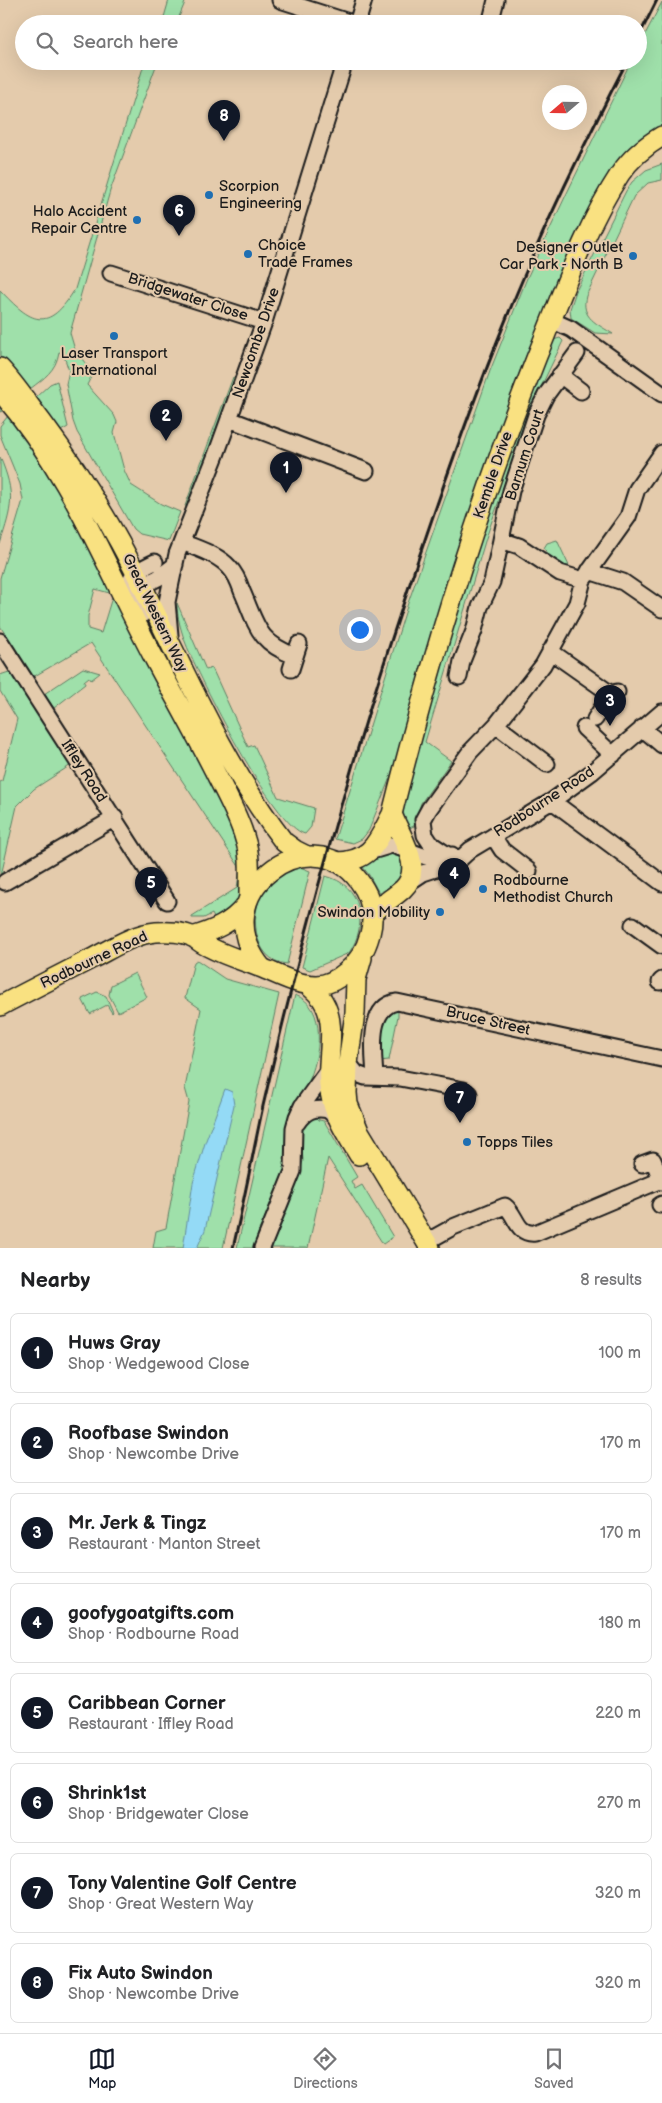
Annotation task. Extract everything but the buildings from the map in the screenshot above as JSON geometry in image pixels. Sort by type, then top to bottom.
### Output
[{"type":"main road","name":"Kemble Drive","points":[[369,852],[379,841],[392,814],[455,588],[500,453],[551,320],[603,205],[620,174],[649,144],[662,136]]},
{"type":"main road","points":[[638,156],[662,151]]},
{"type":"main road","name":"Great Western Way","points":[[0,368],[76,469],[120,543],[225,751],[261,809],[284,842],[307,856]]},
{"type":"main road","name":"Great Western Way","points":[[0,391],[34,433],[82,512],[153,657],[197,737],[240,824],[249,855],[247,901]]},
{"type":"main road","points":[[373,914],[408,883],[412,871],[408,851],[392,814]]},
{"type":"main road","points":[[192,937],[237,916],[264,876],[276,866],[307,856],[336,862],[353,860],[369,852]]},
{"type":"main road","points":[[336,862],[350,871],[360,882],[368,895],[373,914],[370,933],[356,980],[347,1093],[343,1112]]},
{"type":"main road","points":[[247,901],[244,922],[245,935],[252,955],[262,968],[307,984],[323,984],[336,979],[354,966],[363,953]]},
{"type":"main road","name":"Rodbourne Road","points":[[0,1006],[133,938],[159,931],[192,937],[200,943],[220,952],[262,968]]},
{"type":"main road","points":[[307,984],[323,1000],[330,1024],[329,1090],[424,1246]]},
{"type":"street","points":[[280,0],[328,15]]},
{"type":"street","points":[[359,15],[364,0]]},
{"type":"street","points":[[493,15],[498,1]]},
{"type":"street","name":"Newcombe Drive","points":[[172,649],[166,602],[178,554],[264,322],[342,70]]},
{"type":"street","name":"Bridgewater Close","points":[[111,273],[264,322]]},
{"type":"street","points":[[551,320],[571,329],[662,394]]},
{"type":"street","name":"Barnum Court","points":[[459,677],[462,661],[474,631],[480,607],[492,582],[511,490],[536,415],[546,395],[577,353]]},
{"type":"street","points":[[560,375],[581,391]]},
{"type":"street","points":[[229,418],[366,471]]},
{"type":"street","points":[[448,856],[431,844],[425,835],[423,820],[429,808],[470,752],[496,725],[543,665],[578,603],[586,576],[628,517],[637,489],[662,453]]},
{"type":"street","points":[[649,486],[661,471]]},
{"type":"street","points":[[501,540],[519,546],[560,573],[623,582],[662,609]]},
{"type":"street","points":[[120,543],[139,557],[155,562]]},
{"type":"street","points":[[153,657],[150,631],[130,588],[131,579],[162,575],[178,554]]},
{"type":"street","points":[[138,579],[155,562],[178,554],[213,556],[228,566],[237,579],[262,636],[275,648],[295,656]]},
{"type":"street","name":"Iffley Road","points":[[0,641],[6,664],[114,818],[167,901]]},
{"type":"street","points":[[550,650],[614,693],[589,723],[612,755]]},
{"type":"street","name":"Rodbourne Road","points":[[408,883],[423,873],[453,864],[470,850],[552,801],[612,755],[662,712]]},
{"type":"street","points":[[496,725],[547,764]]},
{"type":"street","points":[[642,728],[662,745]]},
{"type":"street","points":[[552,801],[662,882]]},
{"type":"street","points":[[5,882],[114,818]]},
{"type":"street","points":[[493,836],[502,850],[529,871]]},
{"type":"street","name":"Rodbourne Road","points":[[369,852],[392,846],[432,859],[470,850]]},
{"type":"street","points":[[633,925],[662,946]]},
{"type":"street","name":"Bruce Street","points":[[370,1077],[376,1025],[384,1008],[397,1002],[662,1059]]},
{"type":"street","points":[[348,1063],[357,1074],[370,1077],[400,1078],[427,1082],[464,1090],[469,1094]]},
{"type":"street","points":[[262,1248],[293,1171],[294,1128],[302,1106],[328,1070]]},
{"type":"street","points":[[294,1128],[305,1113],[314,1109],[343,1112],[354,1090],[370,1077]]},
{"type":"street","points":[[424,1246],[453,1226],[506,1206],[523,1231],[535,1233],[662,1181],[653,1160],[642,1164]]},
{"type":"green space","points":[[169,0],[186,0],[180,15],[165,15]]},
{"type":"green space","points":[[662,2],[662,128],[563,272],[523,363],[507,406],[461,546],[391,775],[369,830],[362,839],[353,843],[335,839],[408,603],[490,371],[527,278],[627,70],[647,70],[647,31]]},
{"type":"green space","points":[[142,70],[155,70],[110,191],[70,333],[75,350],[93,373],[87,385],[114,415],[117,422],[114,433],[124,470],[131,485],[161,504],[180,512],[169,541],[139,534],[133,529],[77,432],[66,384],[69,371],[63,353],[59,352],[52,369],[30,389],[22,380],[19,382],[0,359],[0,290],[21,310],[39,319],[48,318],[56,313],[75,289]]},
{"type":"green space","points":[[662,164],[662,180],[648,183],[634,196],[586,296],[585,304],[588,315],[592,320],[613,334],[595,333],[571,318],[570,309],[576,291],[632,182],[646,170]]},
{"type":"green space","points":[[560,338],[563,341],[526,418],[486,538],[425,742],[451,761],[421,803],[414,826],[407,829],[403,811],[405,797],[443,656],[496,490],[553,340]]},
{"type":"green space","points":[[233,377],[236,379],[190,508],[185,506]]},
{"type":"green space","points":[[57,381],[68,427],[59,432],[39,407],[42,405],[36,397],[50,384]]},
{"type":"green space","points":[[0,400],[56,476],[201,758],[242,849],[238,899],[233,907],[215,920],[212,914],[204,918],[192,918],[192,916],[237,888],[240,868],[91,643],[33,677],[0,626],[0,578],[23,500],[20,484],[0,435],[0,426],[8,416],[4,410],[0,412]],"holes":[[[95,589],[113,594],[101,633],[88,629],[88,616]]]},
{"type":"green space","points":[[0,457],[8,481],[10,501],[0,544]]},
{"type":"green space","points":[[557,540],[570,568],[555,562],[544,548],[547,543]]},
{"type":"green space","points":[[177,603],[206,670],[212,668],[248,747],[254,745],[278,797],[314,808],[311,827],[305,834],[292,825],[275,806],[257,780],[221,717],[186,644],[180,624]]},
{"type":"green space","points":[[83,668],[100,673],[91,680],[89,677],[84,681],[85,684],[54,708],[44,694]]},
{"type":"green space","points":[[12,671],[71,765],[34,789],[17,806],[0,880],[0,782],[2,781],[17,719],[0,691],[0,675]]},
{"type":"green space","points":[[397,852],[408,867],[398,883],[379,893],[362,866],[385,853]]},
{"type":"green space","points":[[300,867],[310,871],[287,964],[275,961],[266,954],[256,932],[255,920],[261,896],[270,882],[282,874]]},
{"type":"green space","points":[[325,876],[337,880],[347,887],[354,896],[360,918],[359,930],[349,953],[310,970],[302,967]]},
{"type":"green space","points":[[197,960],[225,979],[279,994],[223,1248],[153,1248],[156,1231],[166,1228],[189,1102],[185,1088],[201,1009],[185,998],[194,962]]},
{"type":"green space","points":[[135,973],[147,997],[118,1012],[109,995],[111,985]]},
{"type":"green space","points":[[97,992],[106,996],[112,1013],[107,1005],[90,1014],[82,999]]},
{"type":"green space","points":[[295,995],[306,1001],[313,1010],[317,1021],[318,1047],[316,1060],[308,1083],[310,1086],[291,1111],[288,1160],[283,1179],[259,1230],[254,1248],[237,1248]]},
{"type":"green space","points":[[398,1008],[389,1060],[379,1061],[378,1039],[387,1011]]},
{"type":"green space","points":[[315,1113],[319,1120],[324,1121],[357,1177],[351,1181],[355,1189],[362,1185],[393,1237],[383,1244],[328,1158],[308,1248],[271,1248],[289,1204],[303,1161],[300,1126]]},
{"type":"water","points":[[225,1089],[232,1092],[234,1105],[205,1230],[197,1248],[183,1248],[193,1183],[205,1143]]},
{"type":"railway","points":[[647,20],[657,0]]},
{"type":"railway","points":[[233,1248],[263,1106],[299,957],[361,737],[407,591],[443,486],[517,292],[565,185],[622,70]]},
{"type":"place","name":"Fix Auto Swindon","points":[[224,141]]},
{"type":"place","name":"Scorpion Engineering","points":[[209,195]]},
{"type":"place","name":"Halo Accident Repair Centre","points":[[137,220]]},
{"type":"place","name":"Shrink1st","points":[[179,236]]},
{"type":"place","name":"Choice Trade Frames","points":[[248,254]]},
{"type":"place","name":"Designer Outlet Car Park - North B","points":[[633,256]]},
{"type":"place","name":"Laser Transport International","points":[[114,336]]},
{"type":"place","name":"Roofbase Swindon","points":[[166,441]]},
{"type":"place","name":"Huws Gray","points":[[286,493]]},
{"type":"place","name":"Mr. Jerk & Tingz","points":[[610,726]]},
{"type":"place","name":"Rodbourne Methodist Church","points":[[483,889]]},
{"type":"place","name":"goofygoatgifts.com","points":[[454,899]]},
{"type":"place","name":"Caribbean Corner","points":[[151,908]]},
{"type":"place","name":"Swindon Mobility","points":[[440,912]]},
{"type":"place","name":"Tony Valentine Golf Centre","points":[[460,1123]]},
{"type":"place","name":"Topps Tiles","points":[[467,1142]]}]
